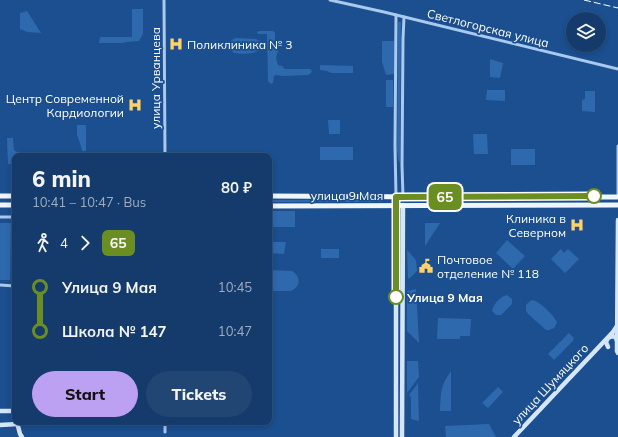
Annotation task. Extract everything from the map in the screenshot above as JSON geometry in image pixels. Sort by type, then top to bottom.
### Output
[{"type":"main road","points":[[0,196],[12,196]]},
{"type":"main road","name":"улица 9 Мая","points":[[272,196],[618,197]]},
{"type":"main road","points":[[396,197],[396,437]]},
{"type":"main road","points":[[402,437],[403,197]]},
{"type":"main road","points":[[618,197],[618,205]]},
{"type":"main road","points":[[0,205],[12,205]]},
{"type":"main road","name":"улица 9 Мая","points":[[272,206],[618,205]]},
{"type":"main road","points":[[618,220],[618,354]]},
{"type":"main road","name":"улица Шумяцкого","points":[[514,437],[608,338],[617,326]]},
{"type":"main road","points":[[617,343],[614,337],[611,336],[606,342],[609,347],[618,354]]},
{"type":"main road","points":[[600,345],[615,347],[617,343]]},
{"type":"main road","points":[[396,344],[402,344]]},
{"type":"main road","points":[[0,411],[12,411]]},
{"type":"main road","points":[[0,425],[12,424]]},
{"type":"main road","points":[[18,425],[22,437]]},
{"type":"street","name":"улица Урванцева","points":[[164,0],[164,153]]},
{"type":"street","name":"Светлогорская улица","points":[[330,0],[618,69]]},
{"type":"street","points":[[396,15],[396,197]]},
{"type":"street","points":[[403,197],[404,17]]},
{"type":"street","points":[[618,146],[618,197]]},
{"type":"street","points":[[396,165],[402,165]]},
{"type":"street","points":[[0,217],[12,216]]},
{"type":"street","points":[[0,285],[12,286]]},
{"type":"street","points":[[165,425],[165,432]]},
{"type":"shaded area","points":[[132,9],[143,9],[143,34],[139,41],[99,43],[100,37],[132,37]]},
{"type":"shaded area","points":[[27,11],[41,33],[27,32],[20,29],[20,13]]},
{"type":"shaded area","points":[[398,22],[401,22],[400,162],[397,151]]},
{"type":"shaded area","points":[[273,31],[275,33],[275,45],[278,51],[276,58],[278,65],[285,69],[310,69],[312,71],[311,73],[308,75],[276,75],[274,76],[273,83],[271,84],[268,81],[267,34],[258,34],[257,32]]},
{"type":"shaded area","points":[[236,38],[256,39],[261,42],[261,47],[256,52],[252,53],[234,53],[230,49],[229,43]]},
{"type":"shaded area","points":[[382,41],[394,41],[394,74],[386,75],[382,62]]},
{"type":"shaded area","points":[[490,59],[503,63],[500,78],[490,77]]},
{"type":"shaded area","points":[[320,65],[353,66],[353,73],[331,73],[320,70]]},
{"type":"shaded area","points":[[386,80],[393,80],[393,107],[386,107]]},
{"type":"shaded area","points":[[487,90],[505,90],[505,101],[486,100]]},
{"type":"shaded area","points":[[585,91],[595,91],[595,112],[582,111],[582,100],[585,99]]},
{"type":"shaded area","points":[[328,120],[340,120],[340,134],[329,134]]},
{"type":"shaded area","points":[[77,125],[86,125],[86,151],[82,151],[77,135]]},
{"type":"shaded area","points":[[473,134],[487,134],[488,154],[474,154]]},
{"type":"shaded area","points":[[7,138],[13,138],[14,150],[24,153],[12,153],[12,164],[8,164]]},
{"type":"shaded area","points":[[320,147],[353,147],[353,160],[320,160]]},
{"type":"shaded area","points":[[511,149],[535,149],[535,165],[511,165]]},
{"type":"shaded area","points":[[272,200],[383,200],[382,202],[272,202]]},
{"type":"shaded area","points":[[272,211],[295,211],[295,227],[272,227]]},
{"type":"shaded area","points":[[0,223],[11,223],[10,280],[0,280]]},
{"type":"shaded area","points":[[425,223],[440,223],[425,246]]},
{"type":"shaded area","points":[[507,240],[525,256],[513,269],[496,253]]},
{"type":"shaded area","points":[[272,242],[286,242],[284,254],[272,253]]},
{"type":"shaded area","points":[[321,249],[339,249],[339,258],[321,258]]},
{"type":"shaded area","points":[[561,249],[564,253],[568,249],[579,259],[565,273],[551,259]]},
{"type":"shaded area","points":[[407,250],[416,260],[417,271],[408,279]]},
{"type":"shaded area","points":[[272,270],[292,271],[295,273],[298,279],[298,285],[290,291],[272,291]]},
{"type":"shaded area","points":[[416,289],[419,343],[407,331],[407,291]]},
{"type":"shaded area","points":[[507,295],[512,299],[512,304],[501,315],[496,315],[492,311],[494,306],[500,299]]},
{"type":"shaded area","points":[[533,300],[543,306],[556,320],[557,323],[554,328],[546,330],[528,314],[526,311],[526,305]]},
{"type":"shaded area","points":[[438,318],[471,319],[470,336],[460,336],[460,339],[437,339]]},
{"type":"shaded area","points":[[569,333],[574,338],[572,342],[554,360],[548,354]]},
{"type":"shaded area","points":[[407,361],[418,361],[419,377],[407,393]]},
{"type":"shaded area","points":[[451,371],[451,411],[440,411],[442,390]]},
{"type":"shaded area","points":[[418,383],[419,421],[411,419],[411,398],[409,395]]},
{"type":"shaded area","points":[[498,387],[503,392],[488,408],[482,403]]},
{"type":"shaded area","points":[[489,424],[496,437],[446,437],[445,426]]},
{"type":"railway","points":[[584,0],[618,8]]},
{"type":"bus line","name":"65","points":[[396,297],[396,197],[594,196]]},
{"type":"place","name":"Поликлиника № 3","points":[[176,44]]},
{"type":"place","name":"Центр Современной Кардиологии","points":[[135,105]]},
{"type":"place","name":"Клиника в Северном","points":[[577,225]]},
{"type":"place","name":"Почтовое отделение № 118","points":[[426,266]]},
{"type":"place","name":"Улица 9 Мая","points":[[396,297]]}]
